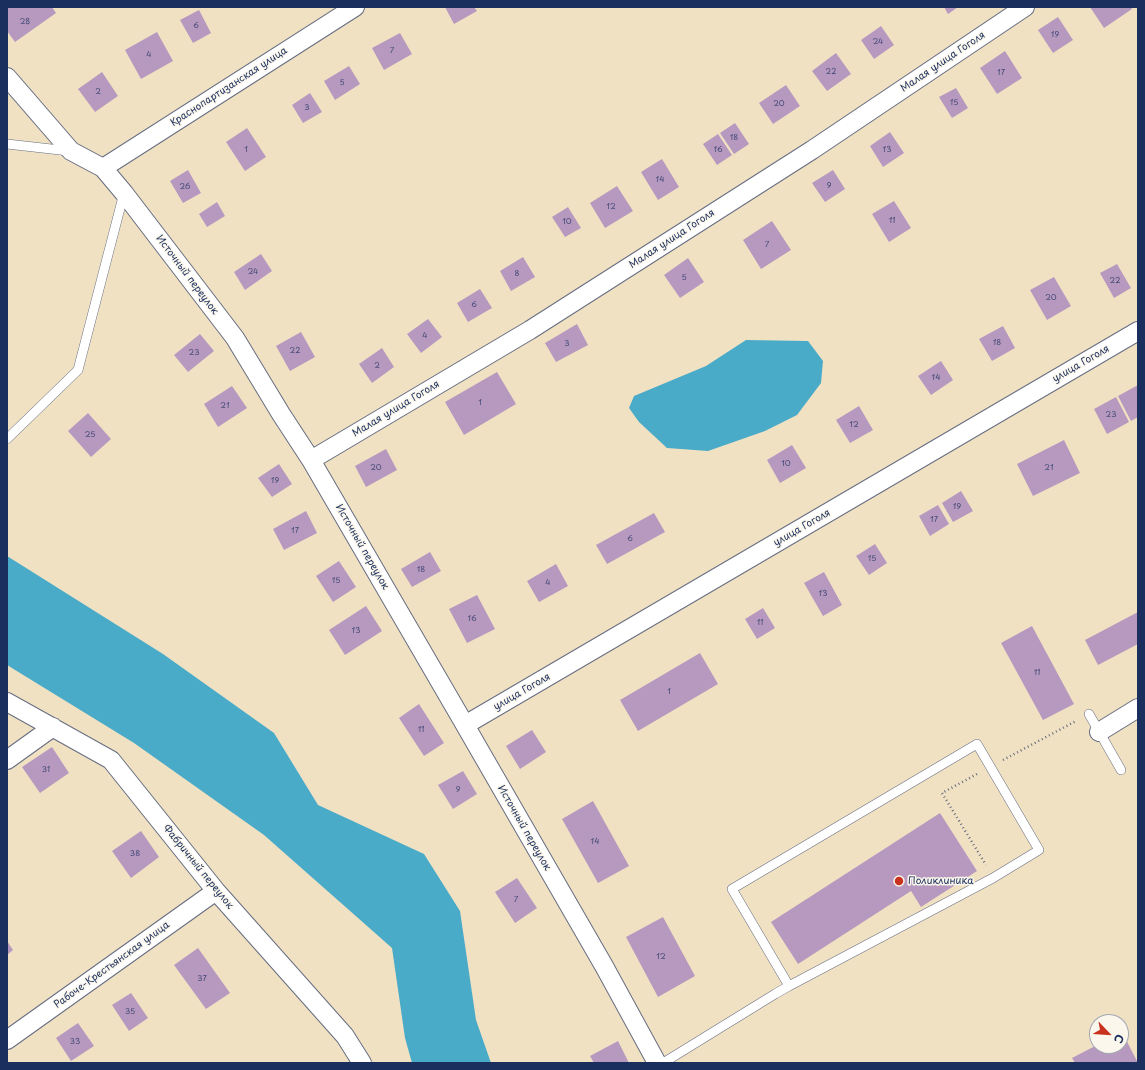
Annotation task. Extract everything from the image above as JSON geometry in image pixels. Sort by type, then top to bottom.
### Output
[{"type":"street","name":"Краснопартизанская улица","points":[[103,168],[355,7]]},
{"type":"street","name":"Малая улица Гоголя","points":[[311,460],[530,330],[812,150],[1025,7]]},
{"type":"street","name":"Источный переулок","points":[[7,77],[72,151],[103,168],[124,193],[235,338],[311,460],[604,966],[657,1063]]},
{"type":"street","name":"улица Гоголя","points":[[465,725],[1138,331]]},
{"type":"street","name":"Фабричный переулок","points":[[7,702],[111,760],[216,891],[345,1036],[362,1063]]},
{"type":"street","points":[[1099,732],[1138,708]]},
{"type":"street","points":[[7,760],[54,727]]},
{"type":"street","name":"Рабоче-Крестьянская улица","points":[[7,1040],[216,891]]},
{"type":"lane","points":[[7,144],[72,151]]},
{"type":"lane","points":[[7,439],[78,370],[124,193]]},
{"type":"lane","points":[[1089,714],[1121,770]]},
{"type":"lane","points":[[663,1063],[775,994],[993,878],[1039,850],[977,744],[732,889],[790,986]]},
{"type":"water","points":[[746,340],[808,341],[823,361],[821,383],[797,415],[765,431],[708,451],[667,448],[639,422],[629,408],[634,396],[706,366]]},
{"type":"water","points":[[7,556],[163,654],[274,733],[318,805],[424,854],[460,911],[476,1020],[491,1063],[412,1063],[405,1038],[392,948],[264,835],[134,743],[7,665]]},
{"type":"building","points":[[7,7],[52,7],[56,13],[15,42],[7,31]]},
{"type":"building","points":[[445,7],[474,7],[477,11],[454,24]]},
{"type":"building","points":[[944,7],[958,7],[948,14]]},
{"type":"building","points":[[1090,7],[1131,7],[1132,9],[1104,28]]},
{"type":"building","points":[[199,10],[211,33],[193,43],[180,20]]},
{"type":"building","points":[[1058,17],[1073,40],[1053,53],[1038,30]]},
{"type":"building","points":[[881,26],[894,45],[874,59],[861,40]]},
{"type":"building","points":[[157,32],[173,61],[141,79],[125,50]]},
{"type":"building","points":[[400,33],[412,54],[384,70],[372,48]]},
{"type":"building","points":[[1005,51],[1022,78],[997,94],[980,68]]},
{"type":"building","points":[[836,53],[851,74],[827,91],[812,71]]},
{"type":"building","points":[[349,66],[360,84],[335,100],[324,81]]},
{"type":"building","points":[[102,72],[118,96],[95,112],[78,89]]},
{"type":"building","points":[[786,85],[800,106],[773,124],[759,103]]},
{"type":"building","points":[[956,88],[968,108],[952,118],[939,97]]},
{"type":"building","points":[[310,93],[322,112],[303,123],[292,105]]},
{"type":"building","points":[[735,123],[749,144],[734,154],[720,133]]},
{"type":"building","points":[[247,128],[266,157],[245,171],[226,142]]},
{"type":"building","points":[[890,132],[904,153],[883,167],[870,146]]},
{"type":"building","points":[[718,134],[732,155],[717,165],[703,144]]},
{"type":"building","points":[[662,159],[679,187],[658,200],[641,172]]},
{"type":"building","points":[[188,170],[201,193],[183,203],[170,181]]},
{"type":"building","points":[[833,170],[845,189],[825,202],[812,183]]},
{"type":"building","points":[[617,186],[633,211],[605,228],[590,203]]},
{"type":"building","points":[[894,201],[911,228],[889,242],[872,214]]},
{"type":"building","points":[[217,202],[225,216],[207,227],[199,214]]},
{"type":"building","points":[[568,207],[581,228],[565,237],[552,217]]},
{"type":"building","points":[[772,221],[791,250],[761,269],[743,240]]},
{"type":"building","points":[[261,254],[272,271],[245,290],[234,272]]},
{"type":"building","points":[[523,257],[535,277],[511,291],[500,271]]},
{"type":"building","points":[[688,258],[704,282],[680,298],[664,275]]},
{"type":"building","points":[[1117,264],[1131,288],[1114,298],[1100,273]]},
{"type":"building","points":[[1054,277],[1071,306],[1047,320],[1030,290]]},
{"type":"building","points":[[480,289],[492,308],[468,322],[457,303]]},
{"type":"building","points":[[428,319],[442,337],[421,353],[407,334]]},
{"type":"building","points":[[577,324],[588,345],[556,362],[545,343]]},
{"type":"building","points":[[1003,326],[1015,348],[992,361],[979,339]]},
{"type":"building","points":[[301,332],[315,357],[290,371],[276,346]]},
{"type":"building","points":[[200,334],[214,351],[188,372],[174,355]]},
{"type":"building","points":[[382,348],[394,367],[372,383],[359,364]]},
{"type":"building","points":[[941,361],[953,380],[931,395],[918,376]]},
{"type":"building","points":[[497,372],[516,404],[464,435],[445,402]]},
{"type":"building","points":[[1138,385],[1138,417],[1131,421],[1118,396]]},
{"type":"building","points":[[232,386],[247,408],[218,427],[204,404]]},
{"type":"building","points":[[1116,397],[1129,422],[1107,434],[1094,409]]},
{"type":"building","points":[[859,406],[873,430],[850,443],[836,420]]},
{"type":"building","points":[[88,413],[111,439],[91,457],[68,431]]},
{"type":"building","points":[[1064,440],[1080,473],[1033,496],[1017,464]]},
{"type":"building","points":[[792,445],[806,468],[780,483],[767,460]]},
{"type":"building","points":[[386,449],[397,470],[366,487],[355,466]]},
{"type":"building","points":[[279,464],[292,484],[272,497],[258,478]]},
{"type":"building","points":[[961,491],[973,511],[953,522],[942,503]]},
{"type":"building","points":[[938,505],[949,524],[930,536],[919,516]]},
{"type":"building","points":[[306,511],[317,533],[284,550],[273,529]]},
{"type":"building","points":[[654,513],[665,532],[607,564],[596,545]]},
{"type":"building","points":[[875,544],[887,563],[869,575],[856,556]]},
{"type":"building","points":[[430,552],[441,571],[412,587],[401,569]]},
{"type":"building","points":[[339,561],[356,587],[333,602],[316,576]]},
{"type":"building","points":[[556,564],[568,586],[539,602],[527,581]]},
{"type":"building","points":[[824,572],[842,605],[823,616],[804,583]]},
{"type":"building","points":[[477,595],[495,629],[467,643],[449,609]]},
{"type":"building","points":[[366,606],[382,631],[345,655],[329,630]]},
{"type":"building","points":[[763,608],[775,628],[757,639],[745,619]]},
{"type":"building","points":[[1138,612],[1138,644],[1098,665],[1085,640]]},
{"type":"building","points":[[1032,626],[1074,704],[1043,720],[1001,643]]},
{"type":"building","points":[[700,653],[718,684],[638,731],[620,700]]},
{"type":"building","points":[[419,704],[444,743],[424,756],[399,718]]},
{"type":"building","points":[[532,730],[546,752],[520,769],[506,746]]},
{"type":"building","points":[[52,747],[69,773],[40,793],[22,767]]},
{"type":"building","points":[[463,771],[477,794],[453,809],[438,785]]},
{"type":"building","points":[[593,801],[629,866],[598,883],[562,819]]},
{"type":"building","name":"Поликлиника","points":[[940,813],[977,871],[921,907],[911,891],[798,964],[771,922]]},
{"type":"building","points":[[141,831],[159,857],[131,878],[112,851]]},
{"type":"building","points":[[517,878],[537,908],[515,923],[495,892]]},
{"type":"building","points":[[663,917],[695,976],[658,997],[626,937]]},
{"type":"building","points":[[7,941],[13,950],[7,955]]},
{"type":"building","points":[[198,948],[230,993],[206,1009],[174,965]]},
{"type":"building","points":[[131,993],[148,1018],[129,1031],[112,1005]]},
{"type":"building","points":[[78,1023],[94,1046],[71,1061],[56,1038]]},
{"type":"building","points":[[618,1041],[629,1063],[594,1063],[590,1056]]},
{"type":"building","points":[[1129,1046],[1138,1063],[1075,1063],[1072,1058],[1089,1049],[1089,1054],[1129,1054]]},
{"type":"place","name":"Поликлиника","points":[[899,881]]}]
